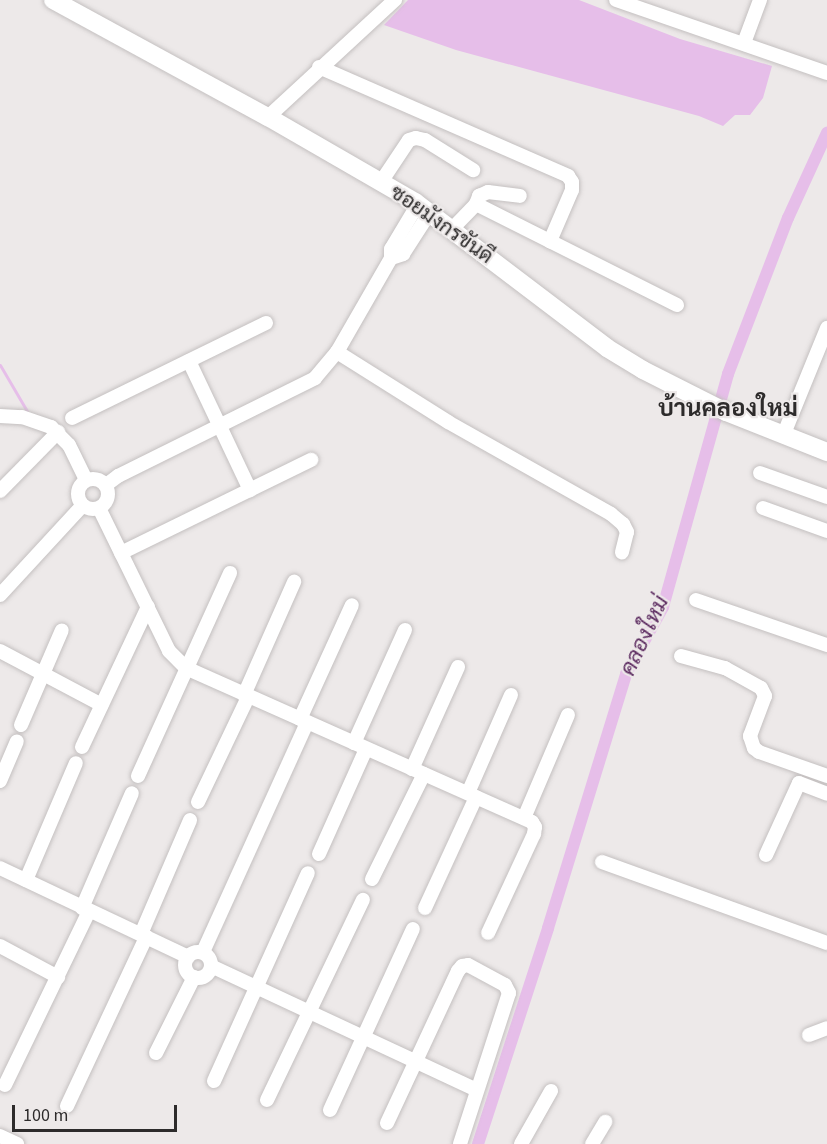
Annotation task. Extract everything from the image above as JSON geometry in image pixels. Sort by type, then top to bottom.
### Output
[{"type":"street","name":"ซอยมังกรขันดี","points":[[53,0],[268,117],[424,208],[607,348],[708,404],[827,452]]},
{"type":"street","points":[[268,117],[395,0]]},
{"type":"street","points":[[616,0],[827,73]]},
{"type":"street","points":[[744,43],[760,0]]},
{"type":"street","points":[[320,67],[568,176],[572,182],[572,190],[550,241]]},
{"type":"street","points":[[381,182],[410,140],[416,138],[425,140],[473,170]]},
{"type":"street","points":[[452,229],[476,204],[480,196],[488,192],[520,195]]},
{"type":"street","points":[[476,204],[677,305]]},
{"type":"street","points":[[106,485],[118,476],[315,378],[337,352],[391,258],[403,254],[424,208]]},
{"type":"street","points":[[72,418],[266,323]]},
{"type":"street","points":[[783,436],[827,328]]},
{"type":"street","points":[[337,352],[448,422],[611,514],[623,524],[627,532],[622,552]]},
{"type":"street","points":[[189,361],[250,490]]},
{"type":"street","points":[[0,416],[39,421],[58,432],[78,459],[86,480]]},
{"type":"street","points":[[0,491],[58,432]]},
{"type":"street","points":[[121,553],[310,460]]},
{"type":"street","points":[[760,472],[827,497]]},
{"type":"street","points":[[82,506],[93,510],[99,508],[108,499],[106,485],[100,480],[86,480]]},
{"type":"street","points":[[82,506],[78,492],[86,480]]},
{"type":"street","points":[[0,595],[82,506]]},
{"type":"street","points":[[99,508],[169,651],[186,668],[524,818],[535,827],[534,834],[488,933]]},
{"type":"street","points":[[763,508],[827,531]]},
{"type":"street","points":[[138,776],[230,573]]},
{"type":"street","points":[[198,802],[294,582]]},
{"type":"street","points":[[696,600],[827,645]]},
{"type":"street","points":[[203,952],[352,605]]},
{"type":"street","points":[[82,747],[148,607]]},
{"type":"street","points":[[21,725],[62,630]]},
{"type":"street","points":[[319,854],[405,630]]},
{"type":"street","points":[[0,651],[43,676],[102,705]]},
{"type":"street","points":[[681,656],[725,668],[761,688],[765,696],[750,736],[754,748],[759,752],[827,776]]},
{"type":"street","points":[[372,879],[418,771],[458,667]]},
{"type":"street","points":[[425,908],[511,695]]},
{"type":"street","points":[[524,818],[568,715]]},
{"type":"street","points":[[0,781],[17,741]]},
{"type":"street","points":[[26,880],[76,763]]},
{"type":"street","points":[[766,855],[799,783],[827,794]]},
{"type":"street","points":[[5,1085],[58,977],[132,793]]},
{"type":"street","points":[[67,1106],[143,935],[190,820]]},
{"type":"street","points":[[602,862],[827,943]]},
{"type":"street","points":[[0,868],[188,957]]},
{"type":"street","points":[[214,1081],[308,873]]},
{"type":"street","points":[[267,1100],[363,900]]},
{"type":"street","points":[[330,1110],[413,929]]},
{"type":"street","points":[[1,950],[58,977]]},
{"type":"street","points":[[195,952],[203,952],[210,958],[212,966],[203,977],[194,977],[186,968],[188,957],[195,952]]},
{"type":"street","points":[[387,1123],[458,971],[462,966],[468,965],[508,988],[507,1001],[460,1144]]},
{"type":"street","points":[[212,966],[477,1090]]},
{"type":"street","points":[[156,1053],[194,977]]},
{"type":"street","points":[[809,1035],[827,1028]]},
{"type":"street","points":[[521,1144],[551,1091]]},
{"type":"street","points":[[592,1144],[605,1122]]},
{"type":"street","points":[[0,1136],[17,1144]]},
{"type":"shaded area","points":[[408,0],[579,0],[680,39],[772,66],[763,98],[750,115],[735,115],[723,126],[699,116],[456,50],[384,25]]},
{"type":"waterway","name":"คลองใหม่","points":[[478,1144],[548,928],[626,674],[663,607],[728,374],[788,218],[827,133]]},
{"type":"waterway","points":[[0,365],[27,411]]},
{"type":"district","name":"บ้านคลองใหม่","points":[[728,409]]}]
